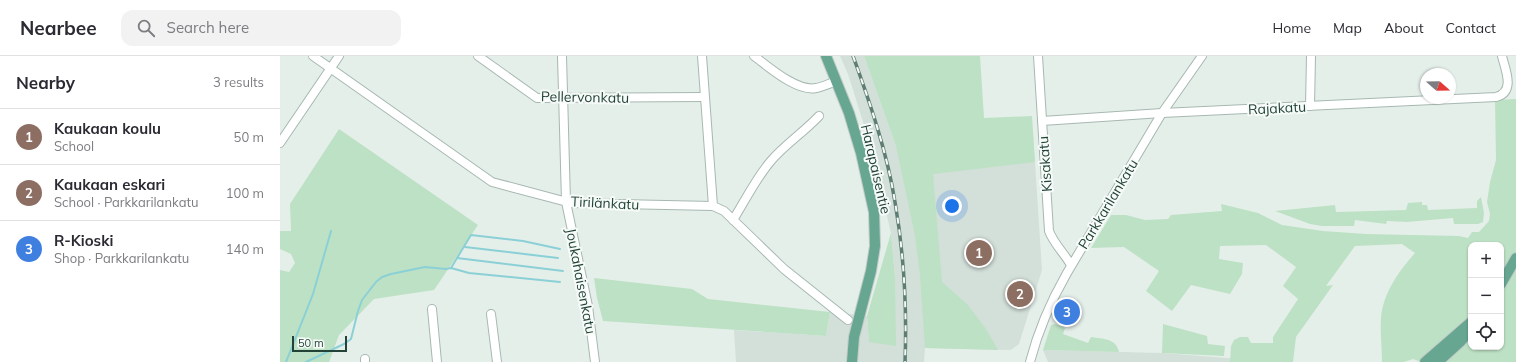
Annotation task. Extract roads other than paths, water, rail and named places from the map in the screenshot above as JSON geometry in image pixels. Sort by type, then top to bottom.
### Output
[{"type":"main road","name":"Harapaisentie","points":[[826,56],[837,81],[861,153],[874,212],[875,246],[871,271],[854,337],[852,362]]},
{"type":"main road","points":[[1504,279],[1516,258]]},
{"type":"main road","points":[[1425,362],[1468,325]]},
{"type":"main road","points":[[1438,362],[1468,333]]},
{"type":"street","name":"Tirilänkatu","points":[[313,56],[492,182],[571,203],[713,206]]},
{"type":"street","points":[[280,143],[339,56]]},
{"type":"street","name":"Pellervonkatu","points":[[478,56],[537,98],[704,97]]},
{"type":"street","name":"Joukahaisenkatu","points":[[562,56],[566,202],[588,306],[595,362]]},
{"type":"street","points":[[702,56],[713,206],[724,211],[784,269],[848,320]]},
{"type":"street","points":[[754,56],[780,75],[803,87],[816,88],[837,81]]},
{"type":"street","name":"Kisakatu","points":[[1038,56],[1049,231],[1053,241],[1071,265]]},
{"type":"street","name":"Parkkarilankatu","points":[[1030,362],[1054,297],[1071,265],[1162,113],[1202,56]]},
{"type":"street","points":[[1310,106],[1311,56]]},
{"type":"street","name":"Rajakatu","points":[[1042,121],[1162,113],[1496,97],[1502,95],[1508,88],[1508,80],[1502,56]]},
{"type":"street","points":[[733,220],[769,163],[785,145],[819,116]]},
{"type":"street","points":[[432,309],[437,362]]},
{"type":"street","points":[[491,314],[497,362]]},
{"type":"waterway","points":[[286,362],[313,294],[331,231]]},
{"type":"waterway","points":[[451,268],[471,235],[523,241],[560,249]]},
{"type":"waterway","points":[[465,247],[558,258]]},
{"type":"waterway","points":[[457,258],[563,271]]},
{"type":"waterway","points":[[306,362],[344,344],[351,339],[362,300],[376,282],[382,277],[391,274],[425,267],[451,268],[469,273],[560,282]]},
{"type":"railway","points":[[853,56],[872,110],[892,183],[901,241],[904,282],[906,322],[905,362]]},
{"type":"place","name":"Kaukaan koulu","points":[[979,253]]},
{"type":"place","name":"Kaukaan eskari","points":[[1020,294]]},
{"type":"place","name":"R-Kioski","points":[[1067,312]]}]
